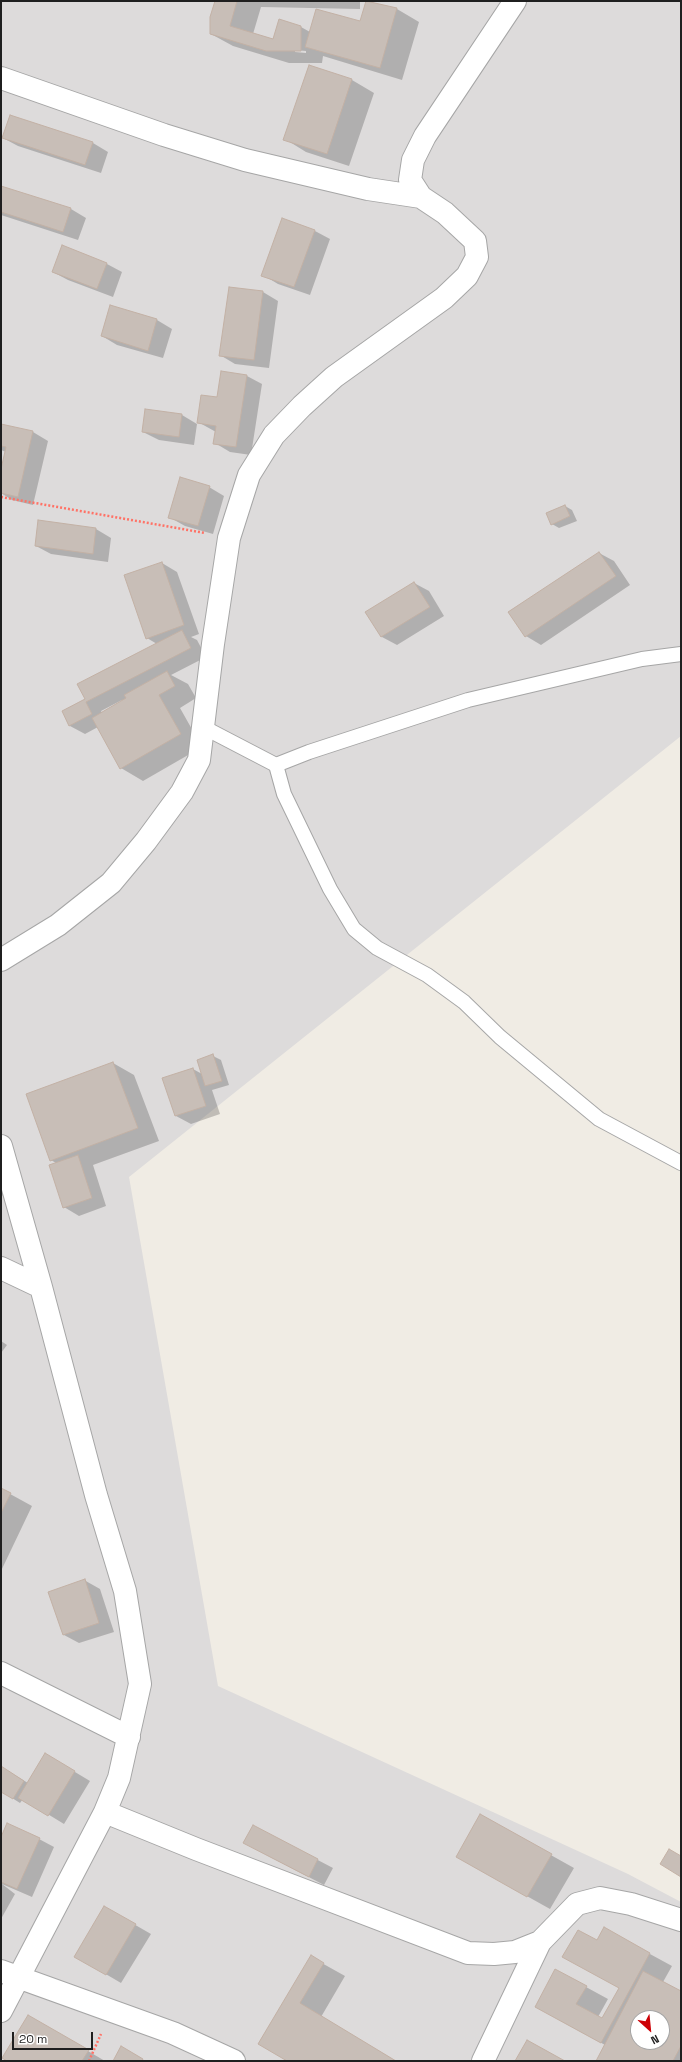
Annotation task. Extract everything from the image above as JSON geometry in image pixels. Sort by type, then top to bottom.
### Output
[{"type":"street","points":[[1,960],[58,925],[111,882],[146,841],[182,792],[199,760],[213,644],[229,538],[249,475],[279,430],[302,406],[334,377],[444,298],[467,276],[477,257],[475,241],[445,213],[421,197],[410,180],[413,160],[425,136],[515,1]]},
{"type":"street","points":[[1,78],[164,135],[245,160],[360,188],[421,197]]},
{"type":"street","points":[[1,1146],[41,1287],[96,1495],[125,1591],[140,1684],[119,1778],[104,1812],[9,1974],[1,2011]]},
{"type":"street","points":[[1,1268],[41,1287]]},
{"type":"street","points":[[1,1674],[129,1737]]},
{"type":"street","points":[[104,1812],[196,1849],[468,1953],[494,1954],[515,1952],[540,1942]]},
{"type":"street","points":[[483,2061],[540,1942],[577,1904],[600,1898],[632,1904],[681,1920]]},
{"type":"street","points":[[9,1974],[173,2033],[234,2061]]},
{"type":"lane","points":[[276,766],[309,752],[468,700],[642,659],[681,654]]},
{"type":"lane","points":[[203,727],[276,766],[284,794],[330,889],[354,929],[377,948],[427,975],[464,1002],[500,1037],[599,1119],[681,1163]]},
{"type":"path","points":[[1,497],[229,538]]},
{"type":"path","points":[[89,2061],[110,2011]]},
{"type":"shaded area","points":[[1,1],[681,1],[681,736],[129,1177],[218,1686],[628,1874],[681,1902],[681,2061],[1,2061]]},
{"type":"building","points":[[215,1],[237,1],[230,26],[273,39],[279,19],[301,26],[301,51],[266,51],[210,34],[210,17]]},
{"type":"building","points":[[366,1],[397,8],[380,68],[305,47],[316,9],[360,21]]},
{"type":"building","points":[[309,65],[352,79],[327,154],[283,140]]},
{"type":"building","points":[[10,115],[93,142],[85,165],[2,138]]},
{"type":"building","points":[[1,186],[71,208],[63,232],[1,212]]},
{"type":"building","points":[[282,218],[315,230],[294,287],[261,276]]},
{"type":"building","points":[[62,245],[107,263],[97,289],[52,272]]},
{"type":"building","points":[[229,287],[263,291],[254,360],[219,356]]},
{"type":"building","points":[[110,305],[157,319],[148,351],[101,336]]},
{"type":"building","points":[[221,371],[247,375],[236,447],[213,444],[216,426],[197,423],[201,395],[217,397]]},
{"type":"building","points":[[145,409],[182,414],[179,437],[142,432]]},
{"type":"building","points":[[1,424],[33,431],[18,497],[1,493],[1,469],[6,447],[1,446]]},
{"type":"building","points":[[180,477],[210,486],[198,526],[168,518]]},
{"type":"building","points":[[565,505],[570,516],[551,525],[546,513]]},
{"type":"building","points":[[38,520],[96,528],[93,554],[35,546]]},
{"type":"building","points":[[599,552],[616,576],[525,637],[508,612]]},
{"type":"building","points":[[162,562],[184,625],[146,639],[124,575]]},
{"type":"building","points":[[414,582],[430,607],[381,637],[365,612]]},
{"type":"building","points":[[182,630],[191,648],[86,702],[92,714],[69,726],[62,711],[85,699],[77,684]]},
{"type":"building","points":[[167,671],[175,686],[159,695],[181,734],[120,769],[92,718],[126,698],[124,695]]},
{"type":"building","points":[[213,1054],[222,1081],[205,1086],[197,1060]]},
{"type":"building","points":[[113,1062],[138,1128],[50,1161],[26,1094]]},
{"type":"building","points":[[193,1068],[206,1106],[175,1116],[162,1078]]},
{"type":"building","points":[[78,1155],[92,1198],[63,1208],[49,1165]]},
{"type":"building","points":[[1,1488],[11,1493],[1,1513]]},
{"type":"building","points":[[85,1579],[99,1623],[63,1635],[48,1592]]},
{"type":"building","points":[[45,1753],[75,1771],[48,1816],[18,1798]]},
{"type":"building","points":[[1,1766],[24,1781],[13,1799],[1,1792]]},
{"type":"building","points":[[480,1814],[552,1854],[527,1897],[456,1857]]},
{"type":"building","points":[[7,1823],[40,1838],[17,1889],[1,1882],[1,1837]]},
{"type":"building","points":[[253,1825],[318,1859],[309,1877],[243,1843]]},
{"type":"building","points":[[669,1849],[681,1856],[681,1877],[660,1864]]},
{"type":"building","points":[[104,1906],[136,1924],[106,1975],[74,1957]]},
{"type":"building","points":[[604,1927],[650,1953],[601,2043],[535,2007],[555,1969],[587,1986],[576,2004],[602,2018],[619,1988],[562,1957],[578,1930],[597,1940]]},
{"type":"building","points":[[311,1955],[324,1963],[300,2003],[396,2061],[287,2061],[258,2044]]},
{"type":"building","points":[[643,1971],[681,1991],[681,2046],[673,2061],[596,2061]]},
{"type":"building","points":[[28,2015],[89,2050],[82,2061],[7,2061],[2,2058]]},
{"type":"building","points":[[527,2040],[565,2061],[515,2061]]},
{"type":"building","points":[[121,2046],[143,2059],[142,2061],[113,2061]]}]
